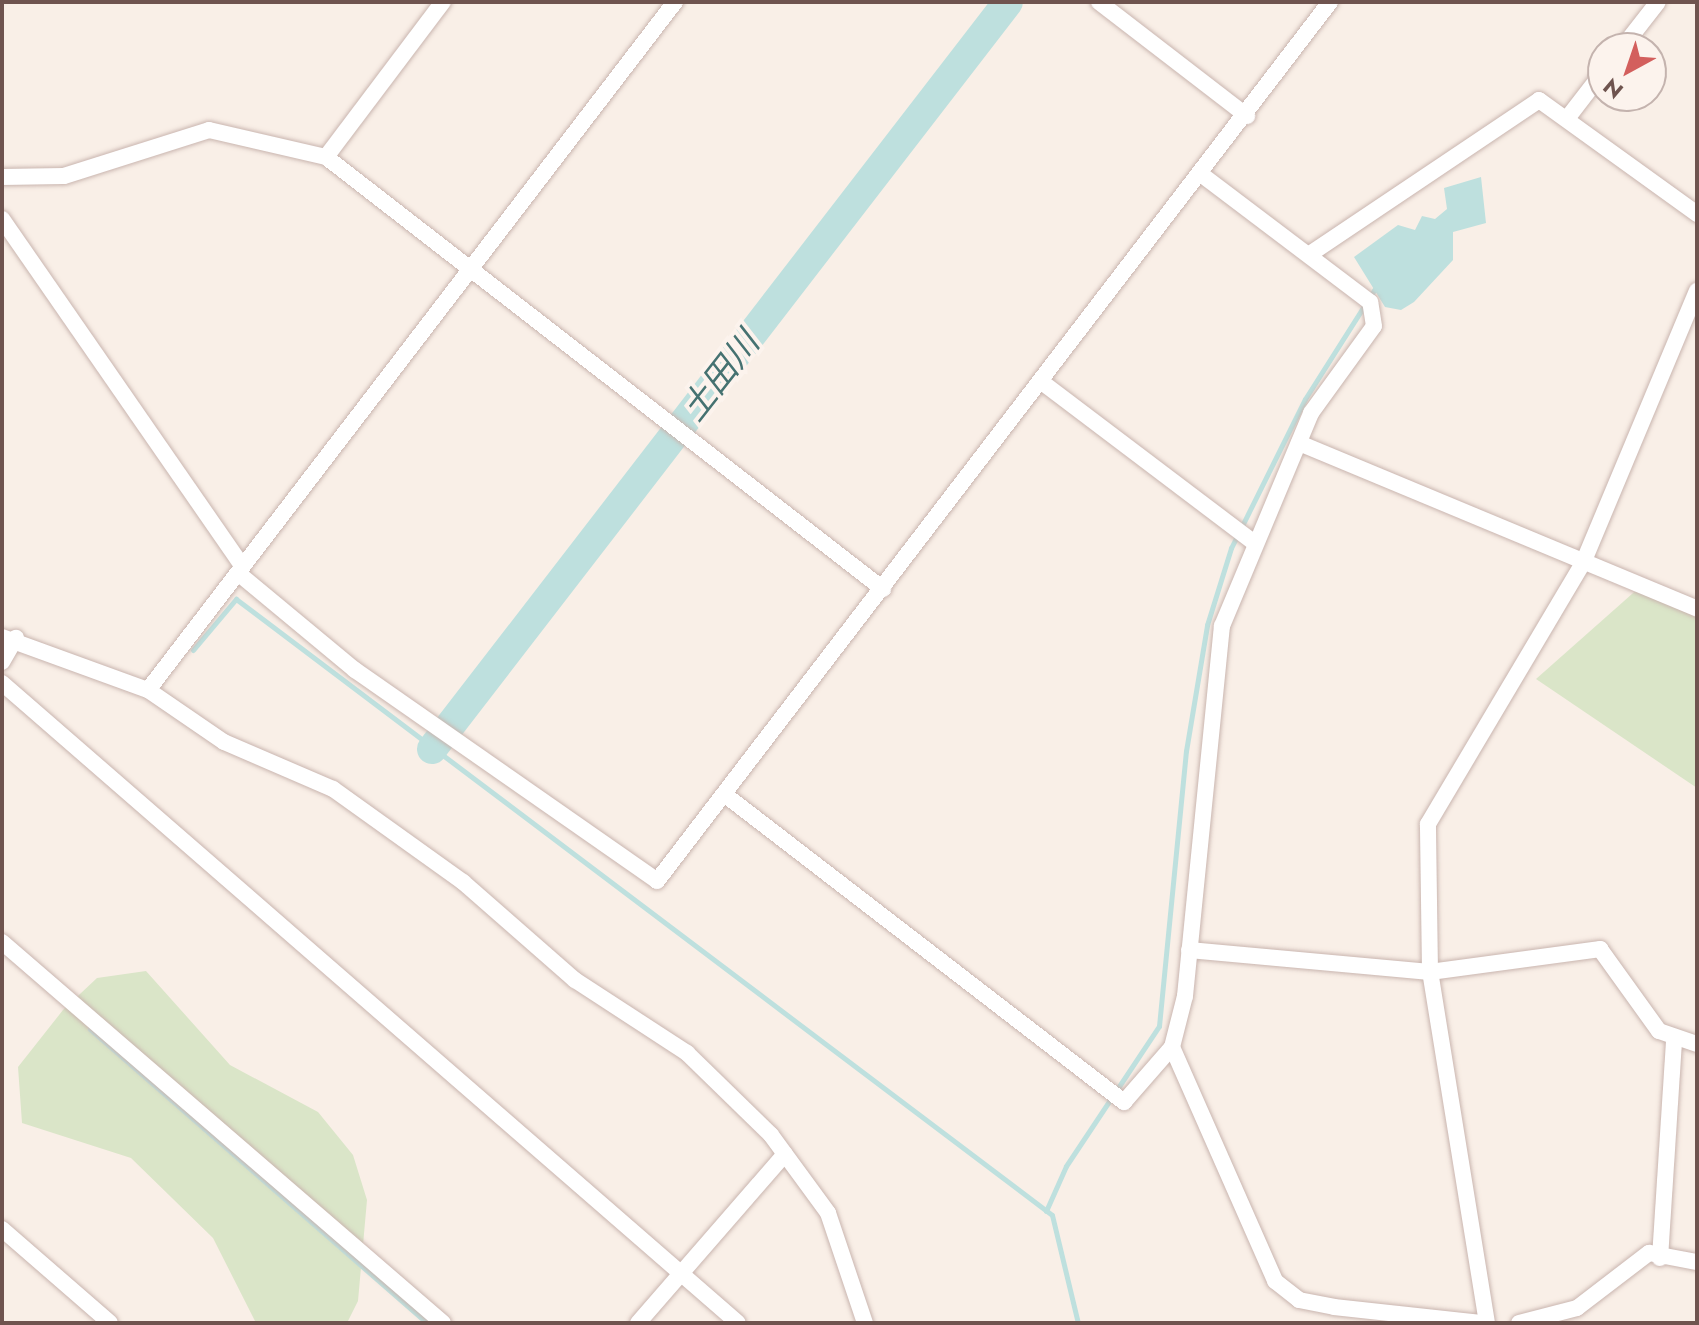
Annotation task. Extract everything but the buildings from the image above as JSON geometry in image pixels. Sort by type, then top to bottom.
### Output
[{"type":"street","points":[[326,157],[443,2]]},
{"type":"street","points":[[148,690],[675,2]]},
{"type":"street","points":[[1099,2],[1247,116]]},
{"type":"street","points":[[2,219],[240,570],[280,615],[436,729],[657,881],[1043,383],[1330,2]]},
{"type":"street","points":[[1635,32],[1658,2]]},
{"type":"street","points":[[1569,116],[1587,93]]},
{"type":"street","points":[[1310,254],[1532,102],[1545,100],[1697,214]]},
{"type":"street","points":[[2,177],[64,176],[209,130],[326,157],[883,589]]},
{"type":"street","points":[[724,794],[1124,1102],[1172,1047],[1189,950],[1218,645],[1252,541],[1311,413],[1374,326],[1370,302],[1202,175]]},
{"type":"street","points":[[1487,1323],[1430,972],[1430,813],[1583,563],[1697,291]]},
{"type":"street","points":[[1043,383],[1252,541]]},
{"type":"street","points":[[1299,443],[1697,609]]},
{"type":"street","points":[[2,662],[9,638],[148,690],[224,742],[364,809],[463,882],[519,938],[687,1053],[785,1154],[841,1237],[865,1323]]},
{"type":"street","points":[[2,683],[738,1323]]},
{"type":"street","points":[[2,942],[443,1323]]},
{"type":"street","points":[[1189,950],[1430,972],[1600,949],[1651,1021],[1674,1040],[1697,1044]]},
{"type":"street","points":[[1660,1258],[1674,1040]]},
{"type":"street","points":[[1172,1047],[1275,1281],[1299,1300],[1334,1307],[1481,1323]]},
{"type":"street","points":[[638,1323],[785,1154]]},
{"type":"street","points":[[2,1229],[110,1323]]},
{"type":"street","points":[[1519,1323],[1577,1308],[1649,1253],[1660,1258],[1697,1262]]},
{"type":"green space","points":[[1641,586],[1697,614],[1697,788],[1536,679]]},
{"type":"green space","points":[[146,971],[230,1065],[318,1112],[353,1155],[367,1200],[358,1301],[347,1323],[256,1323],[213,1238],[131,1158],[22,1123],[18,1067],[63,1010],[97,978]]},
{"type":"water","points":[[1481,177],[1486,223],[1453,232],[1453,260],[1414,302],[1401,310],[1385,307],[1354,257],[1398,225],[1415,230],[1422,216],[1435,219],[1447,209],[1444,188]]},
{"type":"waterway","name":"土田川","points":[[432,749],[1008,2]]},
{"type":"waterway","points":[[1046,1211],[1066,1166],[1159,1026],[1186,751],[1207,625],[1231,548],[1305,399],[1376,287]]},
{"type":"waterway","points":[[193,650],[236,599],[1052,1215],[1078,1323]]},
{"type":"waterway","points":[[90,1029],[427,1323]]}]
